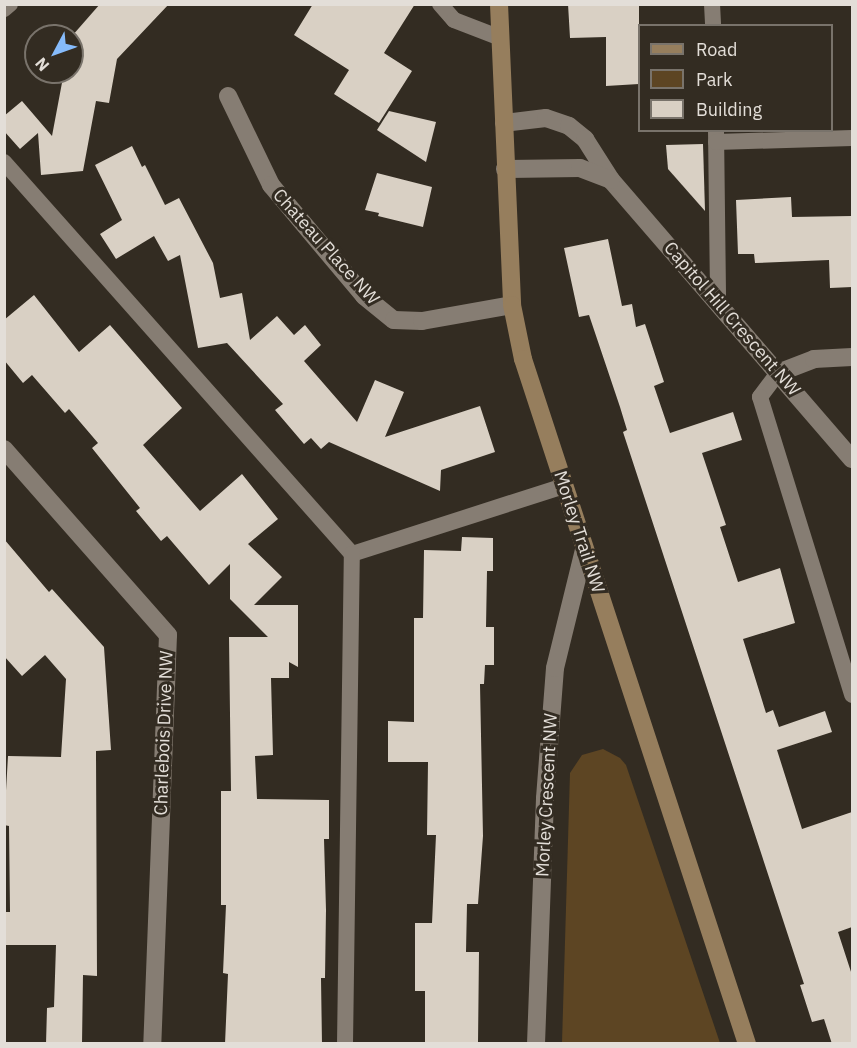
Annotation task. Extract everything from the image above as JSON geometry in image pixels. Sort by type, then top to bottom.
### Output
[{"type":"street","name":"Morley Trail NW","points":[[499,4],[512,306],[523,359],[747,1044]]},
{"type":"street","name":"Chateau Place NW","points":[[228,96],[271,185],[364,296],[394,320],[422,321],[512,306]]},
{"type":"street","name":"Capitol Hill Crescent NW","points":[[504,123],[546,118],[568,126],[585,139],[611,180],[852,459]]},
{"type":"street","name":"Capitol Hill Crescent NW","points":[[505,169],[579,168],[611,180]]},
{"type":"street","points":[[778,373],[814,359],[852,357]]},
{"type":"street","name":"Charlebois Drive NW","points":[[4,449],[168,635],[152,1044]]},
{"type":"street","name":"Morley Crescent NW","points":[[536,1044],[545,798],[555,668],[584,550]]},
{"type":"lane","points":[[4,9],[10,4]]},
{"type":"lane","points":[[440,4],[454,20],[501,38]]},
{"type":"lane","points":[[712,4],[713,24]]},
{"type":"lane","points":[[718,303],[716,136],[852,138]]},
{"type":"lane","points":[[4,162],[352,554],[345,1044]]},
{"type":"lane","points":[[778,373],[760,397],[852,695]]},
{"type":"lane","points":[[352,554],[564,486]]},
{"type":"green space","points":[[603,749],[620,758],[626,765],[720,1043],[562,1043],[570,773],[582,755]]},
{"type":"building","points":[[100,4],[169,4],[117,59],[109,103],[96,101],[83,171],[41,175],[38,133],[20,149],[4,131],[4,116],[22,101],[52,136],[62,84],[84,84],[82,24]]},
{"type":"building","points":[[313,4],[415,4],[384,53],[412,71],[379,123],[334,94],[349,70],[294,35]]},
{"type":"building","points":[[568,4],[639,4],[638,84],[606,86],[606,37],[570,38]]},
{"type":"building","points":[[389,111],[436,122],[426,162],[377,130]]},
{"type":"building","points":[[703,144],[705,211],[668,169],[666,145]]},
{"type":"building","points":[[132,146],[142,167],[145,165],[165,205],[179,198],[213,263],[220,298],[242,293],[250,340],[277,316],[294,335],[305,325],[321,345],[304,361],[357,422],[375,380],[404,392],[385,437],[480,406],[495,452],[441,470],[440,491],[329,442],[321,449],[311,438],[304,444],[275,410],[283,404],[227,343],[198,348],[180,255],[168,261],[154,236],[116,259],[100,234],[122,220],[95,165]]},
{"type":"building","points":[[377,173],[432,187],[423,227],[378,216],[379,213],[365,210]]},
{"type":"building","points":[[791,197],[792,217],[852,216],[852,287],[830,288],[829,260],[755,263],[754,254],[738,254],[736,200]]},
{"type":"building","points":[[608,239],[622,306],[632,304],[636,327],[645,324],[664,382],[654,386],[670,433],[733,412],[742,440],[702,453],[726,525],[720,527],[738,582],[780,568],[795,623],[743,639],[766,713],[773,710],[779,727],[825,711],[832,732],[777,750],[802,829],[852,812],[852,927],[838,932],[852,975],[852,1044],[832,1044],[824,1019],[812,1022],[800,985],[804,984],[623,432],[627,430],[620,407],[589,315],[579,317],[564,248]]},
{"type":"building","points":[[34,295],[79,352],[110,325],[182,408],[143,445],[200,511],[242,474],[278,519],[248,544],[282,577],[254,605],[298,605],[298,667],[289,662],[289,678],[271,678],[273,755],[255,756],[257,799],[329,800],[329,839],[324,839],[326,910],[325,978],[321,978],[322,1044],[225,1044],[228,974],[223,973],[226,905],[221,905],[221,791],[231,791],[229,637],[268,637],[230,599],[230,564],[209,585],[167,536],[161,541],[136,511],[140,508],[92,448],[98,443],[69,409],[65,413],[32,375],[23,383],[4,360],[4,320]]},
{"type":"building","points":[[462,537],[493,538],[493,571],[487,571],[486,627],[494,627],[494,665],[485,665],[484,684],[480,684],[483,836],[478,904],[467,904],[466,952],[479,952],[478,1044],[425,1044],[425,991],[415,991],[415,923],[432,923],[436,835],[427,835],[428,762],[388,762],[388,721],[414,722],[414,618],[423,618],[424,550],[461,551]]},
{"type":"building","points":[[4,539],[49,592],[52,589],[104,647],[111,750],[96,751],[97,976],[83,975],[82,1044],[46,1044],[47,1008],[54,1007],[56,945],[4,945],[4,912],[10,912],[9,826],[4,825],[8,756],[61,757],[66,679],[45,655],[22,676],[4,656]]}]
